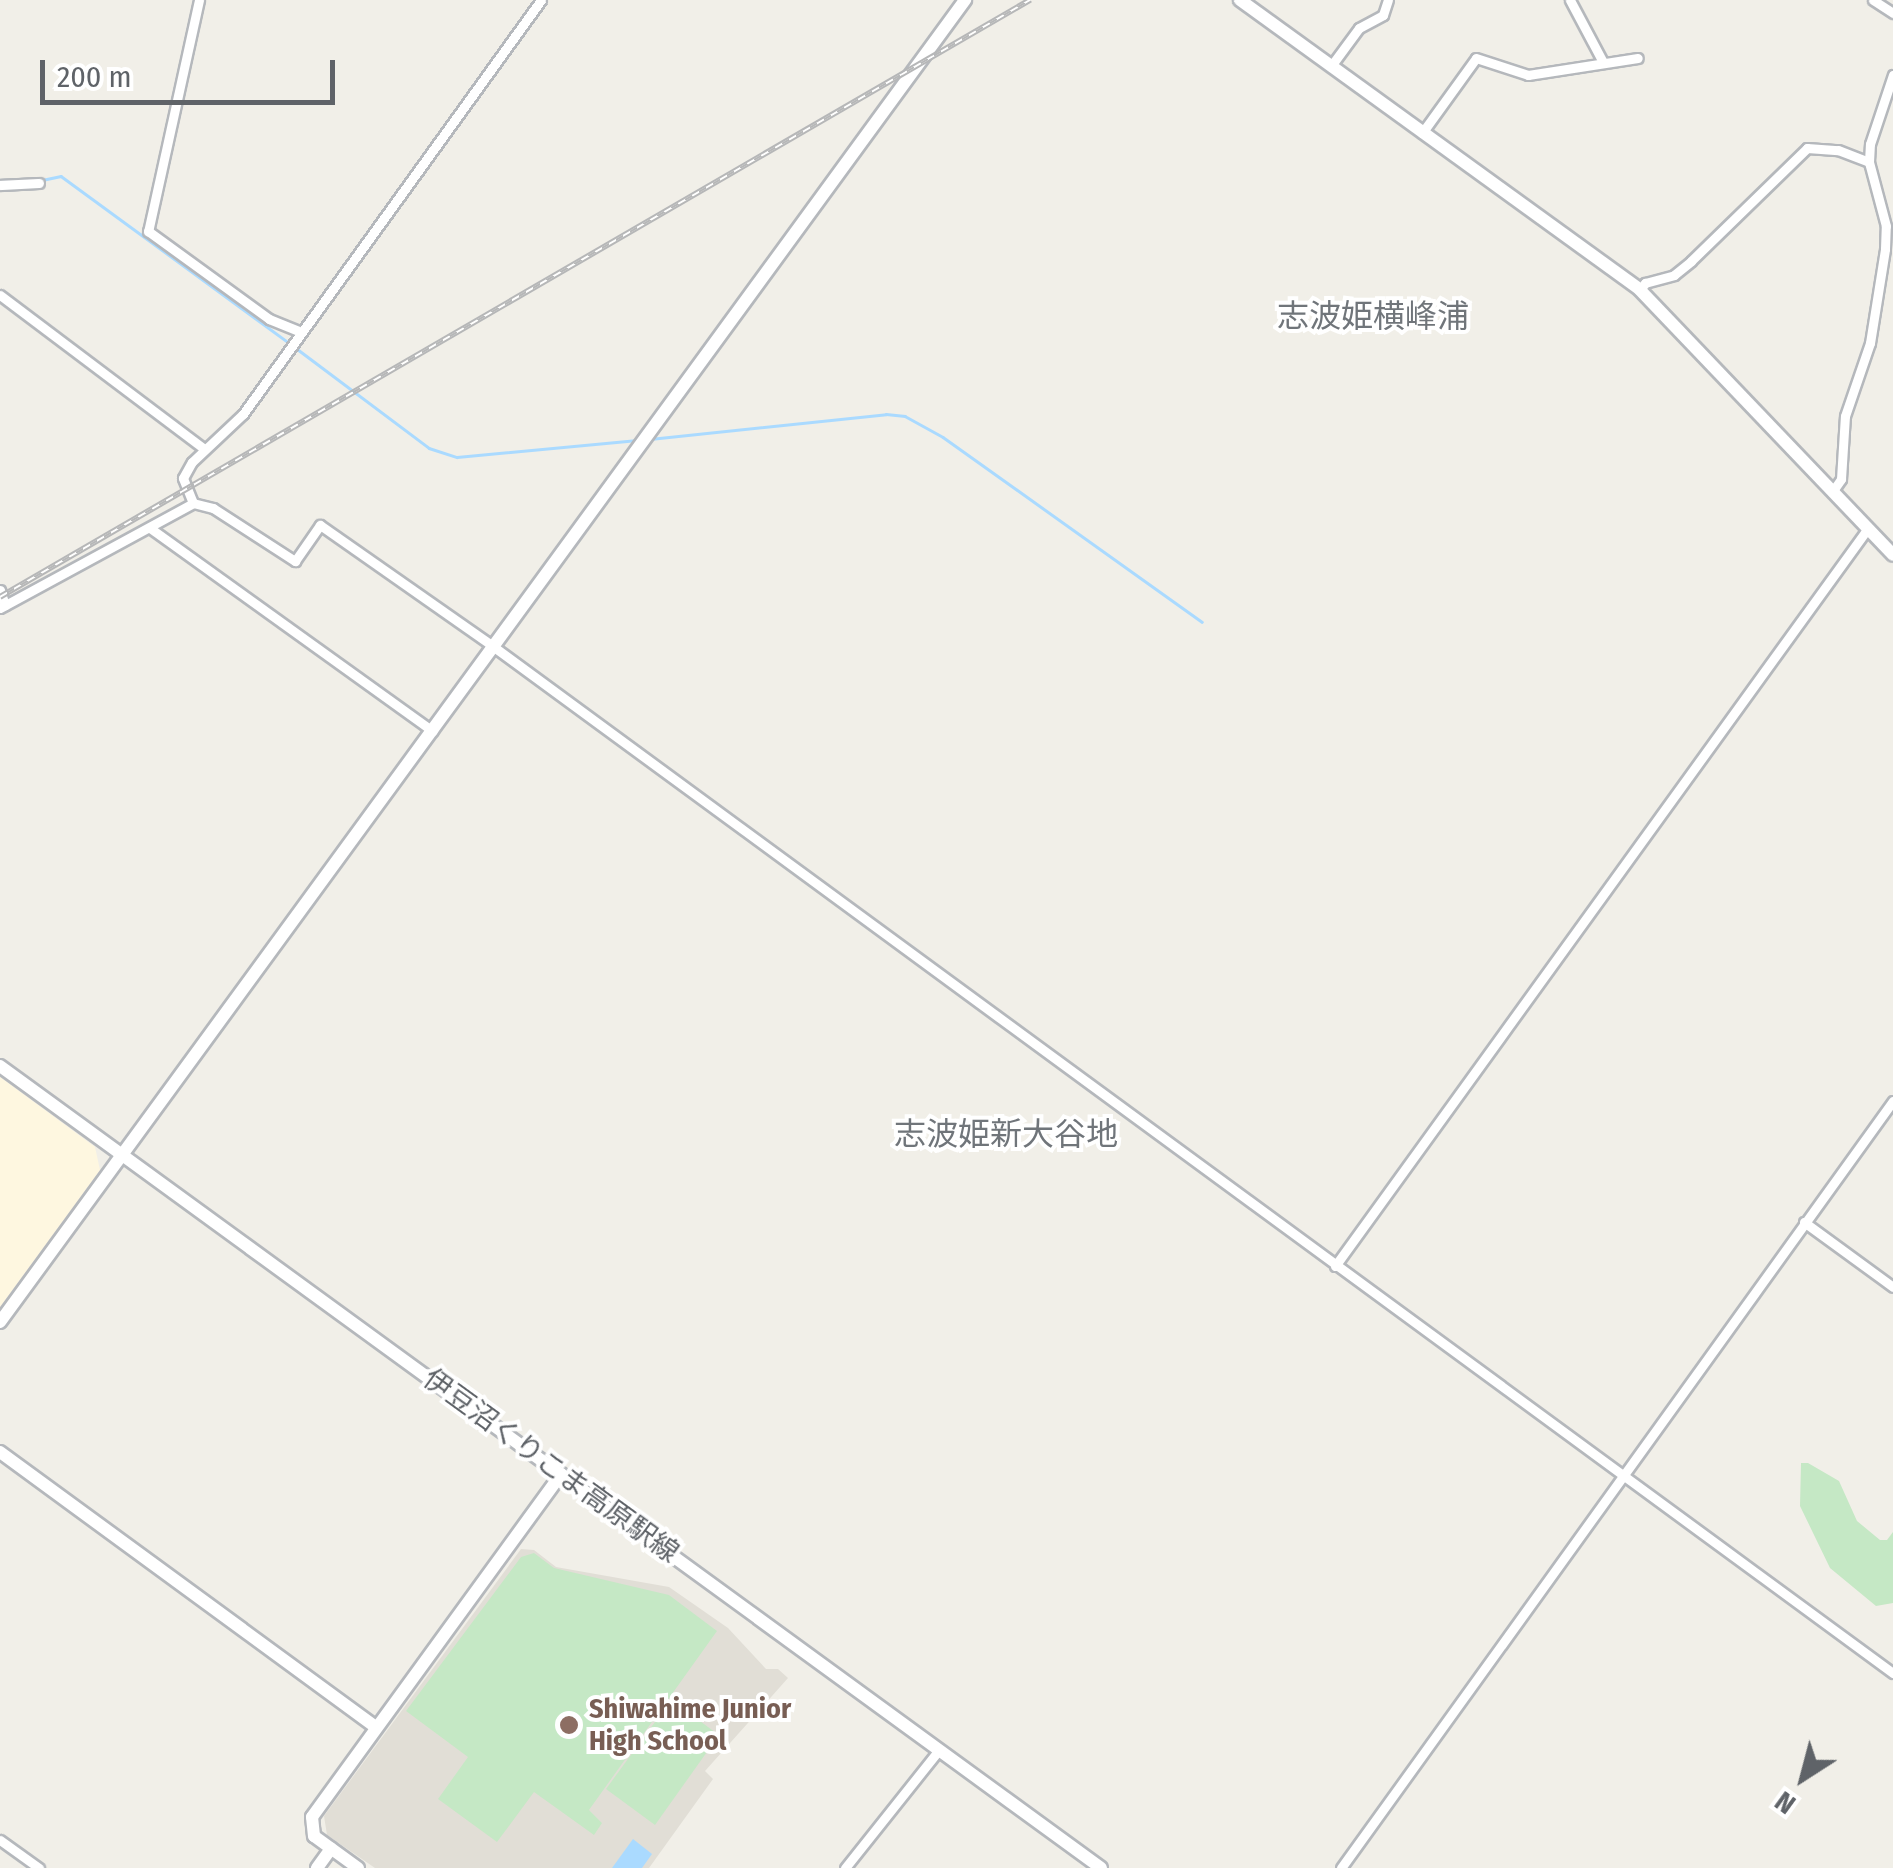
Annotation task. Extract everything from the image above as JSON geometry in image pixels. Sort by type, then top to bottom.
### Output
[{"type":"street","points":[[199,0],[148,231],[269,319],[297,334]]},
{"type":"street","points":[[192,503],[183,478],[204,449],[242,414],[541,0]]},
{"type":"street","points":[[0,1322],[966,0]]},
{"type":"street","points":[[1240,0],[1640,290],[1893,555]]},
{"type":"street","points":[[1331,66],[1359,28],[1384,15],[1388,0]]},
{"type":"street","points":[[1570,0],[1602,62]]},
{"type":"street","points":[[1873,0],[1893,13]]},
{"type":"street","points":[[1422,132],[1476,58],[1528,75],[1638,58]]},
{"type":"street","points":[[1832,492],[1841,479],[1845,416],[1870,344],[1885,249],[1886,226],[1869,162],[1870,144],[1893,74]]},
{"type":"street","points":[[1640,290],[1645,283],[1674,275],[1692,261],[1807,148],[1838,150],[1869,162]]},
{"type":"street","points":[[0,185],[39,183]]},
{"type":"street","points":[[0,294],[204,449]]},
{"type":"street","points":[[0,590],[3,606],[192,503],[213,508],[295,562],[320,525],[494,648],[1893,1673]]},
{"type":"street","points":[[150,528],[433,731]]},
{"type":"street","points":[[1334,1266],[1868,528]]},
{"type":"street","name":"伊豆沼くりこま高原駅線","points":[[0,1066],[1102,1868]]},
{"type":"street","points":[[1341,1868],[1893,1102]]},
{"type":"street","points":[[1804,1222],[1893,1286]]},
{"type":"street","points":[[0,1452],[375,1726]]},
{"type":"street","points":[[358,1868],[314,1836],[312,1817],[561,1474]]},
{"type":"street","points":[[845,1868],[939,1750]]},
{"type":"street","points":[[0,1840],[38,1868]]},
{"type":"street","points":[[317,1868],[331,1849]]},
{"type":"shaded area","points":[[0,1077],[95,1147],[100,1170],[0,1307]]},
{"type":"shaded area","name":"Shiwahime Junior High School","points":[[521,1549],[534,1550],[556,1567],[669,1587],[728,1628],[766,1669],[778,1669],[788,1678],[705,1771],[713,1779],[649,1868],[375,1868],[327,1835],[324,1816]]},
{"type":"green space","points":[[1801,1463],[1839,1481],[1857,1521],[1880,1540],[1887,1540],[1893,1532],[1893,1603],[1876,1606],[1830,1568],[1800,1506]]},
{"type":"green space","points":[[534,1553],[554,1568],[669,1595],[717,1631],[589,1810],[602,1823],[594,1835],[534,1792],[497,1842],[438,1799],[468,1757],[406,1711],[521,1557]]},
{"type":"green space","points":[[671,1700],[719,1735],[655,1825],[606,1789]]},
{"type":"water","points":[[633,1839],[652,1854],[642,1868],[612,1868]]},
{"type":"waterway","points":[[42,180],[61,176],[289,343]]},
{"type":"waterway","points":[[296,348],[429,448],[457,457],[637,440]]},
{"type":"waterway","points":[[650,439],[886,414],[905,416],[943,437],[1202,622]]},
{"type":"railway","points":[[0,597],[1030,0]]},
{"type":"place","name":"Shiwahime Junior High School","points":[[569,1725]]},
{"type":"district","name":"志波姫横峰浦","points":[[1373,316]]},
{"type":"district","name":"志波姫新大谷地","points":[[1006,1134]]}]
